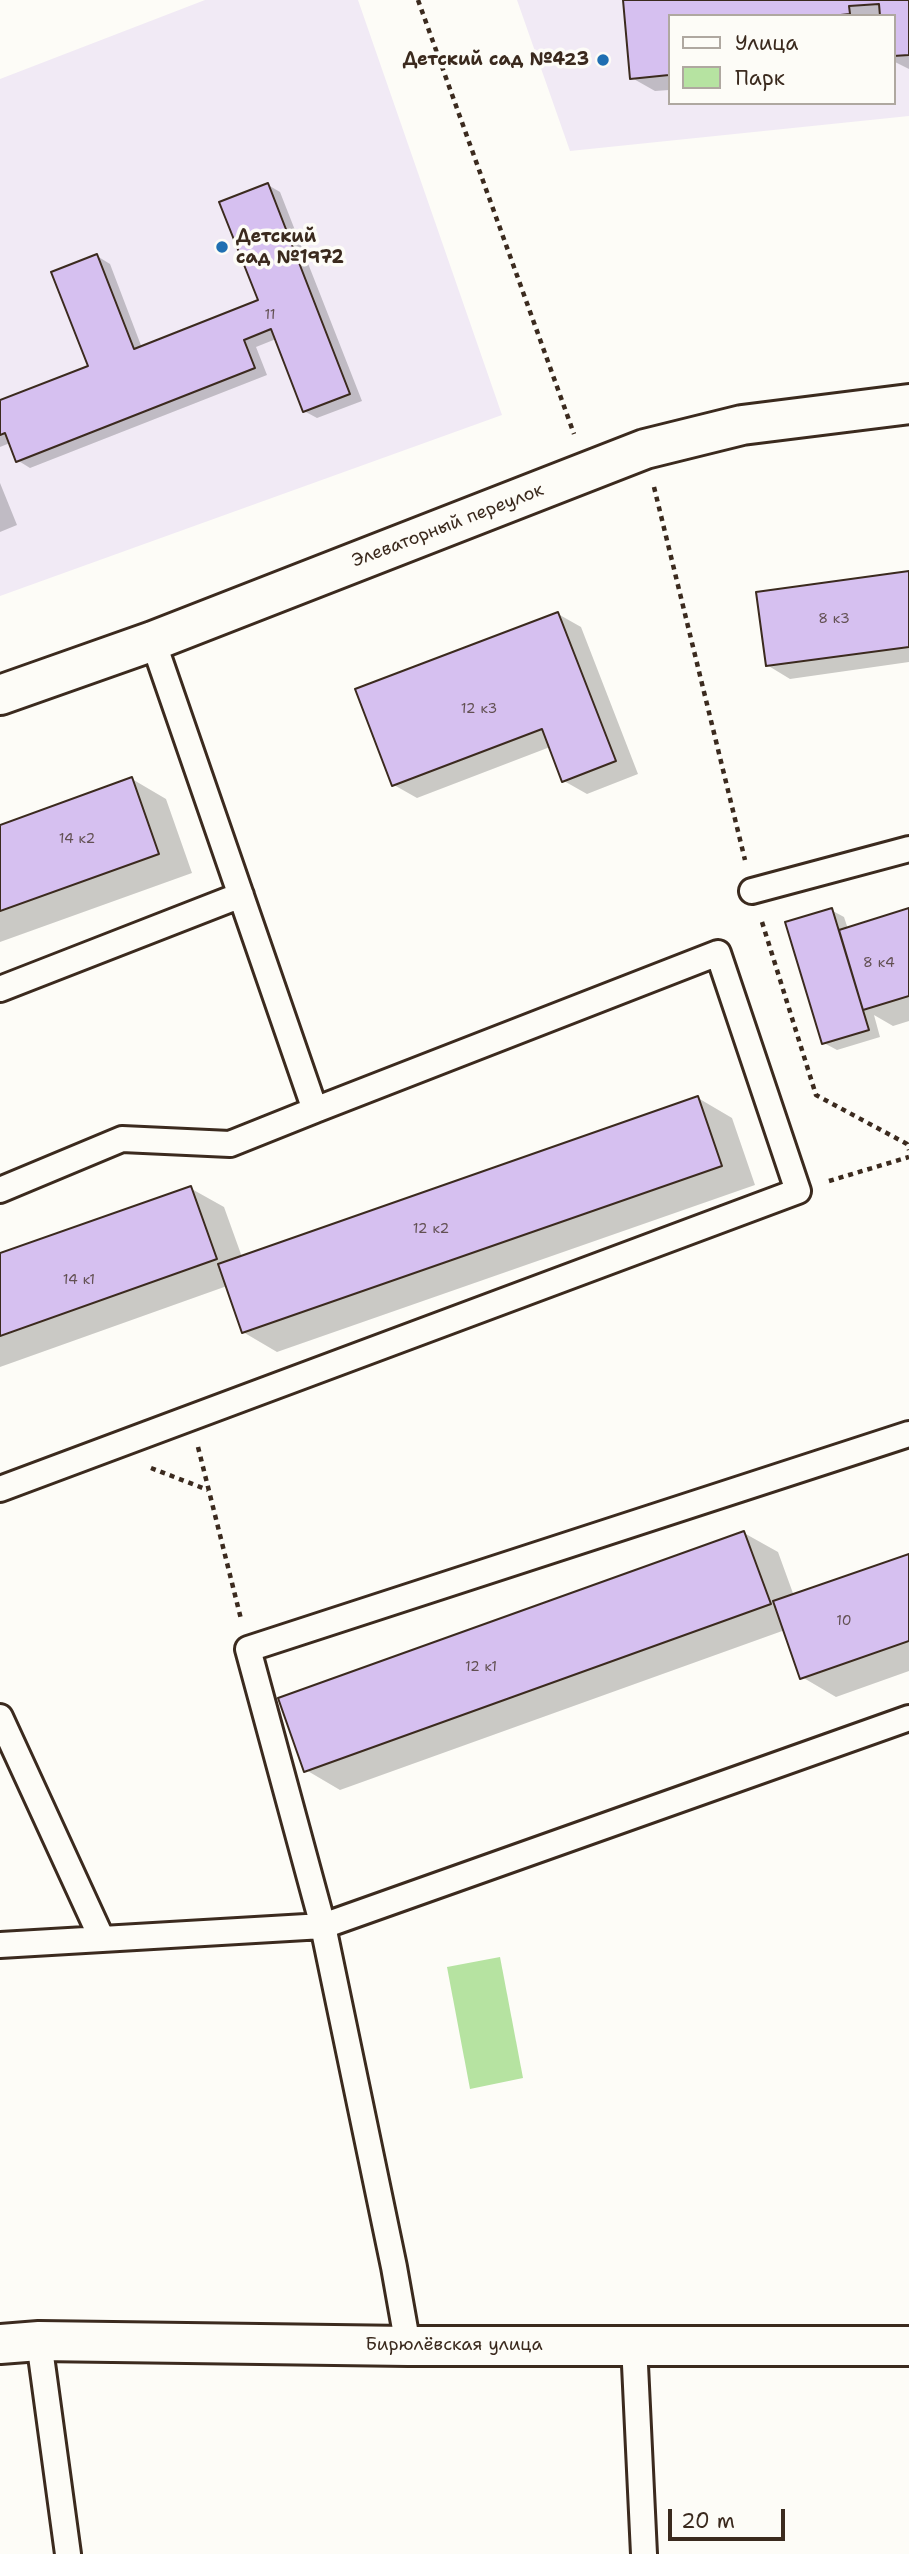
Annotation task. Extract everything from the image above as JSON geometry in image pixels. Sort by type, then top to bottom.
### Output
[{"type":"street","name":"Элеваторный переулок","points":[[0,695],[153,641],[645,449],[742,425],[909,404]]},
{"type":"street","name":"Бирюлёвская улица","points":[[0,2344],[39,2341],[408,2346],[909,2346]]},
{"type":"lane","points":[[153,641],[315,1110]]},
{"type":"lane","points":[[752,891],[909,849]]},
{"type":"lane","points":[[0,989],[241,895]]},
{"type":"lane","points":[[0,1190],[122,1139],[230,1144],[718,953],[798,1191],[0,1489]]},
{"type":"lane","points":[[408,2346],[323,1926],[248,1649],[909,1434]]},
{"type":"lane","points":[[0,1717],[102,1939]]},
{"type":"lane","points":[[0,1945],[323,1926],[909,1718]]},
{"type":"lane","points":[[39,2341],[68,2554]]},
{"type":"lane","points":[[634,2344],[644,2554]]},
{"type":"path","points":[[418,0],[588,471]]},
{"type":"path","points":[[645,449],[752,891],[816,1095],[907,1144],[909,1150]]},
{"type":"path","points":[[798,1191],[909,1157]]},
{"type":"path","points":[[191,1419],[231,1579]]},
{"type":"path","points":[[105,1450],[209,1490]]},
{"type":"shaded area","name":"Детский сад №1972","points":[[205,0],[358,0],[502,415],[0,596],[0,79]]},
{"type":"shaded area","name":"Детский сад №423","points":[[517,0],[909,0],[909,116],[570,151]]},
{"type":"green space","points":[[500,1957],[523,2078],[470,2089],[447,1967]]},
{"type":"building","points":[[623,0],[909,0],[909,55],[895,56],[895,14],[880,14],[879,4],[849,6],[850,14],[668,14],[668,75],[630,79]]},
{"type":"building","points":[[268,183],[350,394],[303,412],[271,329],[244,340],[255,368],[16,462],[5,433],[0,435],[0,400],[88,366],[51,272],[97,254],[134,349],[258,300],[219,202]]},
{"type":"building","points":[[909,571],[909,647],[766,666],[756,592]]},
{"type":"building","points":[[558,612],[616,761],[562,782],[542,729],[392,786],[355,689]]},
{"type":"building","points":[[132,777],[159,854],[0,911],[0,825]]},
{"type":"building","points":[[832,908],[869,1030],[822,1044],[785,922]]},
{"type":"building","points":[[909,908],[909,996],[863,1010],[839,930]]},
{"type":"building","points":[[698,1096],[722,1166],[242,1333],[218,1264]]},
{"type":"building","points":[[191,1186],[217,1259],[0,1336],[0,1253]]},
{"type":"building","points":[[744,1531],[771,1604],[304,1772],[278,1698]]},
{"type":"building","points":[[909,1554],[909,1641],[800,1679],[773,1601]]},
{"type":"place","name":"Детский сад №423","points":[[603,60]]},
{"type":"place","name":"Детский сад №1972","points":[[222,247]]}]
